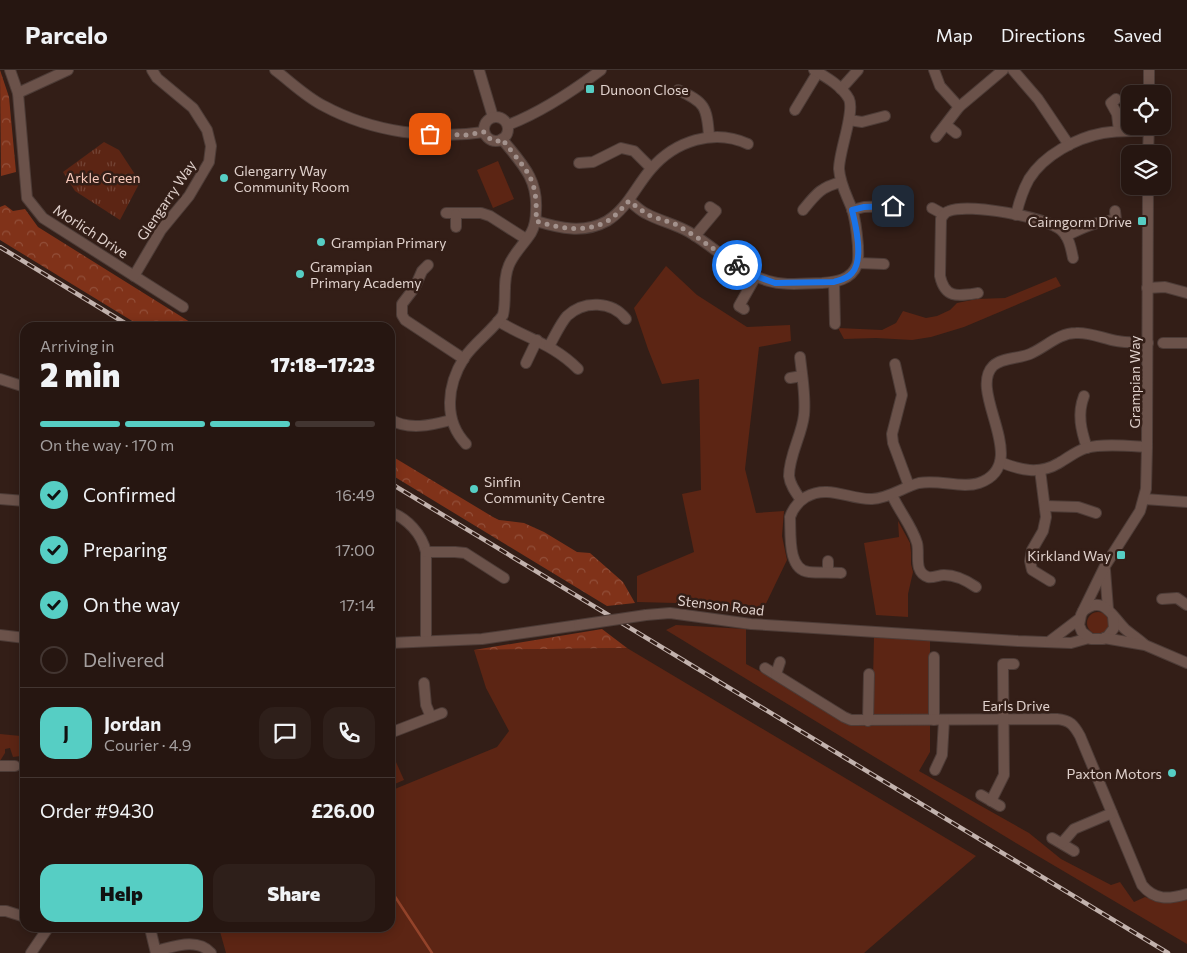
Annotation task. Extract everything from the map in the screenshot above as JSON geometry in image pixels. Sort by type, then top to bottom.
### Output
[{"type":"street","name":"Morlich Drive","points":[[10,70],[18,92],[27,198],[43,218],[183,307]]},
{"type":"street","points":[[18,92],[68,70]]},
{"type":"street","name":"Glengarry Way","points":[[134,276],[161,230],[189,196],[209,162],[211,146],[207,130],[193,108],[157,78],[152,70]]},
{"type":"street","points":[[275,70],[324,106],[369,123],[417,133],[452,135],[484,132]]},
{"type":"street","points":[[479,70],[493,117]]},
{"type":"street","points":[[508,125],[526,118],[602,70]]},
{"type":"street","points":[[841,89],[858,70]]},
{"type":"street","points":[[934,70],[940,86],[959,107]]},
{"type":"street","points":[[936,137],[959,107],[1003,70]]},
{"type":"street","points":[[1013,70],[1044,107],[1069,145]]},
{"type":"street","points":[[1149,70],[1149,85]]},
{"type":"street","points":[[629,201],[648,215],[675,224],[756,276],[775,283],[834,282],[848,276],[853,272],[858,263],[857,232],[839,170],[842,149],[850,120],[851,107],[849,99],[841,89],[816,71],[795,110]]},
{"type":"street","points":[[678,90],[700,101],[708,115],[709,136]]},
{"type":"street","points":[[1016,215],[1023,191],[1035,172],[1047,160],[1069,145],[1092,136],[1119,131],[1118,114],[1111,103],[1116,99]]},
{"type":"street","points":[[850,120],[862,122],[885,116]]},
{"type":"street","points":[[493,117],[502,117],[508,125],[508,133],[498,141],[491,140],[484,132],[485,123],[493,117]]},
{"type":"street","points":[[946,125],[956,133]]},
{"type":"street","points":[[536,221],[570,230],[594,226],[611,218],[629,201],[651,168],[676,148],[709,136],[736,138],[748,144]]},
{"type":"street","points":[[466,444],[456,432],[451,420],[449,403],[455,379],[464,359],[498,321],[504,308],[504,286],[509,264],[536,221],[537,200],[534,182],[530,174],[502,139]]},
{"type":"street","points":[[579,163],[593,162],[621,148],[634,151],[651,168]]},
{"type":"street","points":[[803,210],[819,191],[826,186],[841,182]]},
{"type":"street","name":"Grampian Way","points":[[1081,615],[1105,566],[1136,519],[1144,500],[1148,447],[1148,195]]},
{"type":"street","points":[[852,210],[864,207],[893,206]]},
{"type":"street","points":[[695,236],[716,212],[710,207]]},
{"type":"street","points":[[932,208],[943,214],[954,210],[998,211],[1049,223],[1066,236],[1073,258]]},
{"type":"street","points":[[1066,236],[1091,224],[1116,220],[1115,211]]},
{"type":"street","points":[[456,228],[451,213],[481,213],[490,216],[526,239]]},
{"type":"street","points":[[943,214],[941,219],[940,276],[945,288],[951,294],[959,296],[978,293]]},
{"type":"street","points":[[858,263],[884,264]]},
{"type":"street","points":[[428,265],[422,271],[416,287],[402,304],[402,316],[405,320],[464,359]]},
{"type":"street","points":[[744,309],[739,306],[756,276]]},
{"type":"street","points":[[834,282],[835,324]]},
{"type":"street","points":[[1147,288],[1173,288],[1187,293]]},
{"type":"street","points":[[945,304],[951,294]]},
{"type":"street","points":[[549,346],[566,317],[574,310],[589,305],[608,305],[620,311],[626,319]]},
{"type":"street","points":[[498,321],[549,346],[578,369]]},
{"type":"street","points":[[841,573],[807,572],[799,568],[795,562],[790,517],[794,507],[801,500],[822,491],[870,499],[892,495],[919,483],[973,484],[990,477],[1000,462],[1001,456],[1000,442],[986,388],[988,374],[993,366],[1031,354],[1069,334],[1084,333],[1118,341],[1148,343]]},
{"type":"street","points":[[526,363],[536,340]]},
{"type":"street","points":[[1163,343],[1187,343]]},
{"type":"street","points":[[800,357],[805,405],[804,418],[789,477],[793,489],[801,500]]},
{"type":"street","points":[[895,364],[902,395],[892,434],[893,443],[909,486]]},
{"type":"street","points":[[790,378],[802,376]]},
{"type":"street","points":[[0,379],[20,385]]},
{"type":"street","points":[[1084,396],[1080,417],[1081,431],[1087,448]]},
{"type":"street","points":[[395,422],[417,426],[451,420]]},
{"type":"street","points":[[1000,462],[1018,469],[1040,470],[1054,466],[1087,448],[1097,446],[1148,447]]},
{"type":"street","points":[[1040,470],[1046,518],[1043,531],[1030,557],[1030,565],[1033,577],[1050,582]]},
{"type":"street","points":[[892,495],[916,541],[919,552],[918,564],[922,573],[928,576],[967,576],[976,587]]},
{"type":"street","points":[[0,499],[20,500]]},
{"type":"street","points":[[1144,500],[1187,502]]},
{"type":"street","points":[[1045,506],[1078,507],[1096,514]]},
{"type":"street","points":[[395,514],[415,529],[424,542],[426,552],[426,641]]},
{"type":"street","points":[[426,552],[465,553],[504,578]]},
{"type":"street","points":[[828,560],[828,572]]},
{"type":"street","points":[[1081,615],[1079,626],[1082,632],[1089,638],[1097,640],[1111,634],[1114,628],[1105,589],[1105,566]]},
{"type":"street","points":[[1162,599],[1178,598],[1187,605]]},
{"type":"street","points":[[1050,641],[1094,605],[1103,606],[1125,630],[1145,645]]},
{"type":"street","name":"Stenson Road","points":[[395,642],[482,639],[670,613],[751,624],[1018,640],[1070,643],[1089,638]]},
{"type":"street","points":[[0,635],[20,637]]},
{"type":"street","points":[[1104,638],[1145,645],[1187,663]]},
{"type":"street","points":[[934,657],[942,755],[935,770]]},
{"type":"street","points":[[776,674],[780,662]]},
{"type":"street","points":[[991,800],[1004,775],[1003,664],[1014,664]]},
{"type":"street","name":"Earls Drive","points":[[765,668],[851,720],[1057,719],[1072,723],[1080,736],[1146,890],[1152,895],[1165,899],[1187,894]]},
{"type":"street","points":[[868,720],[869,674]]},
{"type":"street","points":[[424,683],[426,705],[431,717]]},
{"type":"street","points":[[395,731],[442,713]]},
{"type":"street","points":[[0,766],[15,766]]},
{"type":"street","points":[[981,795],[1000,806]]},
{"type":"street","points":[[1062,844],[1074,829],[1112,813]]},
{"type":"street","points":[[1052,838],[1074,850]]},
{"type":"street","points":[[0,911],[20,916]]},
{"type":"street","points":[[31,953],[45,932]]},
{"type":"street","points":[[151,932],[156,952],[194,944],[200,945],[211,953]]},
{"type":"green space","points":[[0,70],[9,97],[16,172],[1,176]]},
{"type":"green space","name":"Arkle Green","points":[[104,142],[119,150],[140,182],[120,220],[75,191],[63,172]]},
{"type":"green space","points":[[498,161],[514,199],[493,208],[477,170]]},
{"type":"green space","points":[[5,205],[13,211],[25,209],[38,227],[190,322],[134,322],[0,240],[0,207]]},
{"type":"green space","points":[[666,266],[697,295],[747,327],[790,325],[791,341],[759,347],[745,469],[756,513],[784,511],[782,536],[787,560],[760,616],[676,603],[637,602],[637,576],[694,552],[682,494],[701,490],[699,379],[662,384],[634,308]]},
{"type":"green space","points":[[1056,277],[1061,286],[964,327],[931,337],[912,340],[844,339],[838,328],[882,330],[896,323],[903,311],[926,318],[937,316],[950,310],[957,303],[977,299],[1005,298]]},
{"type":"green space","points":[[395,458],[499,520],[524,523],[544,532],[577,552],[590,553],[623,582],[635,603],[607,606],[395,477]]},
{"type":"green space","points":[[898,521],[910,543],[911,552],[913,572],[908,594],[908,617],[876,615],[864,543],[899,537]]},
{"type":"green space","points":[[1098,612],[1106,615],[1109,623],[1106,631],[1098,634],[1090,631],[1087,623],[1090,615]]},
{"type":"green space","points":[[676,625],[746,629],[746,664],[849,723],[872,723],[874,637],[930,641],[930,752],[919,771],[1029,833],[1061,859],[1111,885],[1120,882],[1134,902],[1145,897],[1160,902],[1187,896],[1187,944],[1021,846],[666,630]]},
{"type":"green space","points":[[602,629],[627,648],[474,650]]},
{"type":"green space","points":[[627,648],[976,856],[864,953],[226,953],[220,932],[395,932],[395,789],[497,747],[509,731],[486,688],[474,650]]},
{"type":"green space","points":[[0,734],[20,736],[20,756],[13,757],[10,748],[5,749],[5,753],[0,761]]},
{"type":"green space","points":[[395,760],[404,780],[395,784]]},
{"type":"waterway","points":[[395,897],[432,953]]},
{"type":"railway","points":[[0,247],[123,322]]},
{"type":"railway","points":[[395,486],[1168,953]]},
{"type":"way so far","points":[[430,134],[466,135],[484,132],[491,140],[498,141],[502,139],[530,174],[534,182],[537,200],[536,221],[570,230],[594,226],[606,222],[629,201],[648,215],[675,224],[737,265]]},
{"type":"place","name":"Dunoon Close","points":[[590,89]]},
{"type":"place","name":"Glengarry Way Community Room","points":[[224,178]]},
{"type":"place","name":"Cairngorm Drive","points":[[1142,221]]},
{"type":"place","name":"Grampian Primary","points":[[321,242]]},
{"type":"place","name":"Grampian Primary Academy","points":[[300,274]]},
{"type":"place","name":"Sinfin Community Centre","points":[[474,489]]},
{"type":"place","name":"Kirkland Way","points":[[1121,555]]},
{"type":"place","name":"Paxton Motors","points":[[1172,773]]},
{"type":"route","points":[[737,265],[756,276],[775,283],[795,284],[843,280],[853,272],[858,263],[857,232],[852,210],[864,207],[893,206]]}]
